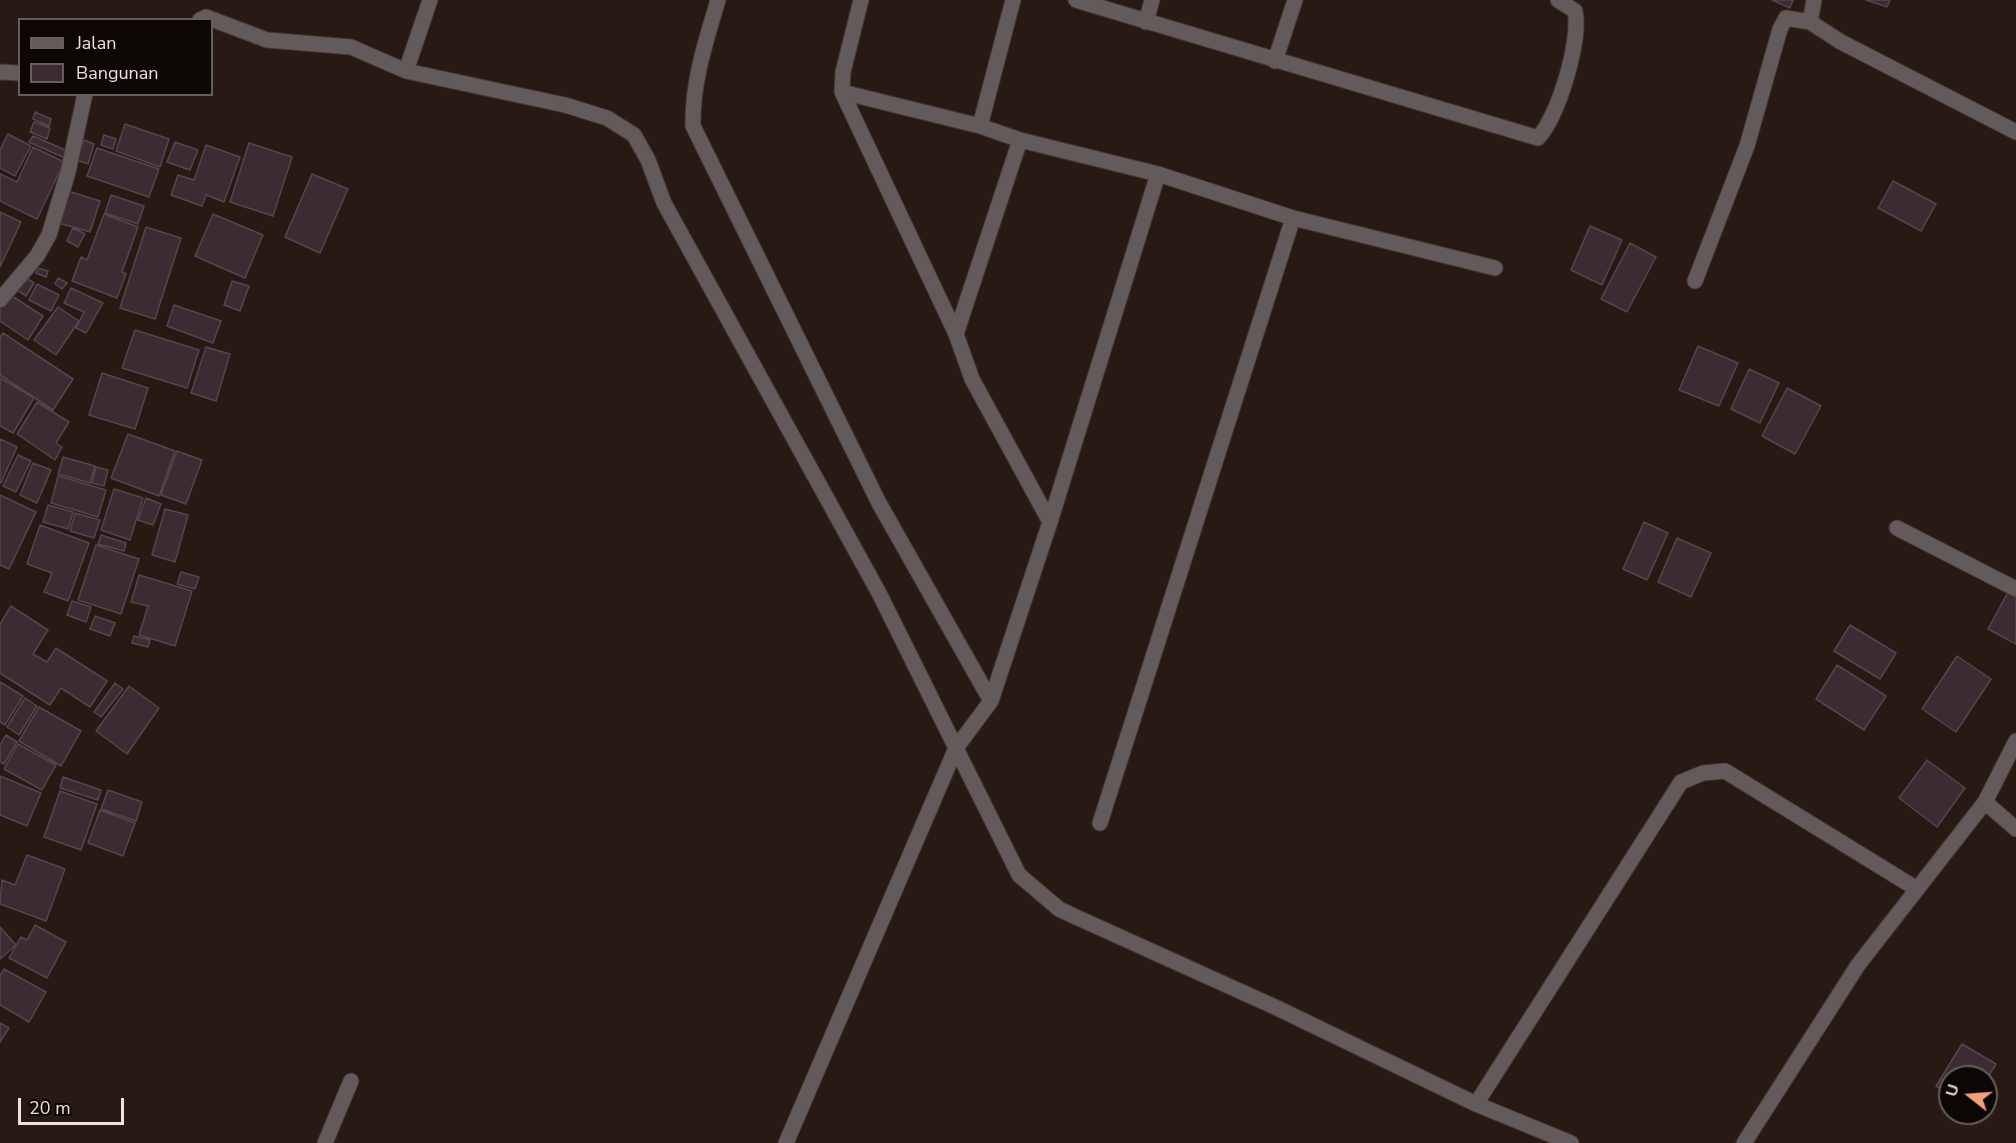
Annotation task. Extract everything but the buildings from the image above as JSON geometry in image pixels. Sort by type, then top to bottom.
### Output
[{"type":"street","points":[[406,71],[430,0]]},
{"type":"street","points":[[718,0],[702,53],[693,104],[693,126],[879,503],[991,701]]},
{"type":"street","points":[[861,0],[843,72],[842,92],[956,334],[972,379],[1050,522]]},
{"type":"street","points":[[980,126],[1013,0]]},
{"type":"street","points":[[1076,0],[1538,138],[1547,128],[1558,101],[1578,26],[1575,10],[1558,0]]},
{"type":"street","points":[[1146,22],[1152,0]]},
{"type":"street","points":[[1275,61],[1294,0]]},
{"type":"street","points":[[1810,22],[1814,0]]},
{"type":"street","points":[[1695,281],[1747,146],[1780,28],[1786,18],[1797,18],[1810,22],[1841,42],[2016,132]]},
{"type":"street","points":[[213,20],[267,40],[351,47],[406,71],[565,105],[607,118],[634,135],[648,160],[664,203],[879,593],[1019,875],[1059,909],[1275,1008],[1476,1104],[1571,1143]]},
{"type":"street","points":[[0,72],[18,73]]},
{"type":"street","points":[[842,92],[1158,174],[1293,218],[1495,268]]},
{"type":"street","points":[[0,300],[37,256],[49,235],[68,172],[85,96]]},
{"type":"street","points":[[956,334],[1020,140]]},
{"type":"street","points":[[786,1143],[956,748],[991,701],[1050,522],[1158,174]]},
{"type":"street","points":[[1100,823],[1293,218]]},
{"type":"street","points":[[1897,528],[2016,589]]},
{"type":"street","points":[[1744,1143],[1858,965],[1985,802],[2016,741]]},
{"type":"street","points":[[1476,1104],[1680,782],[1703,773],[1725,771],[1917,889]]},
{"type":"street","points":[[1985,802],[2016,829]]},
{"type":"street","points":[[325,1143],[351,1082]]}]
